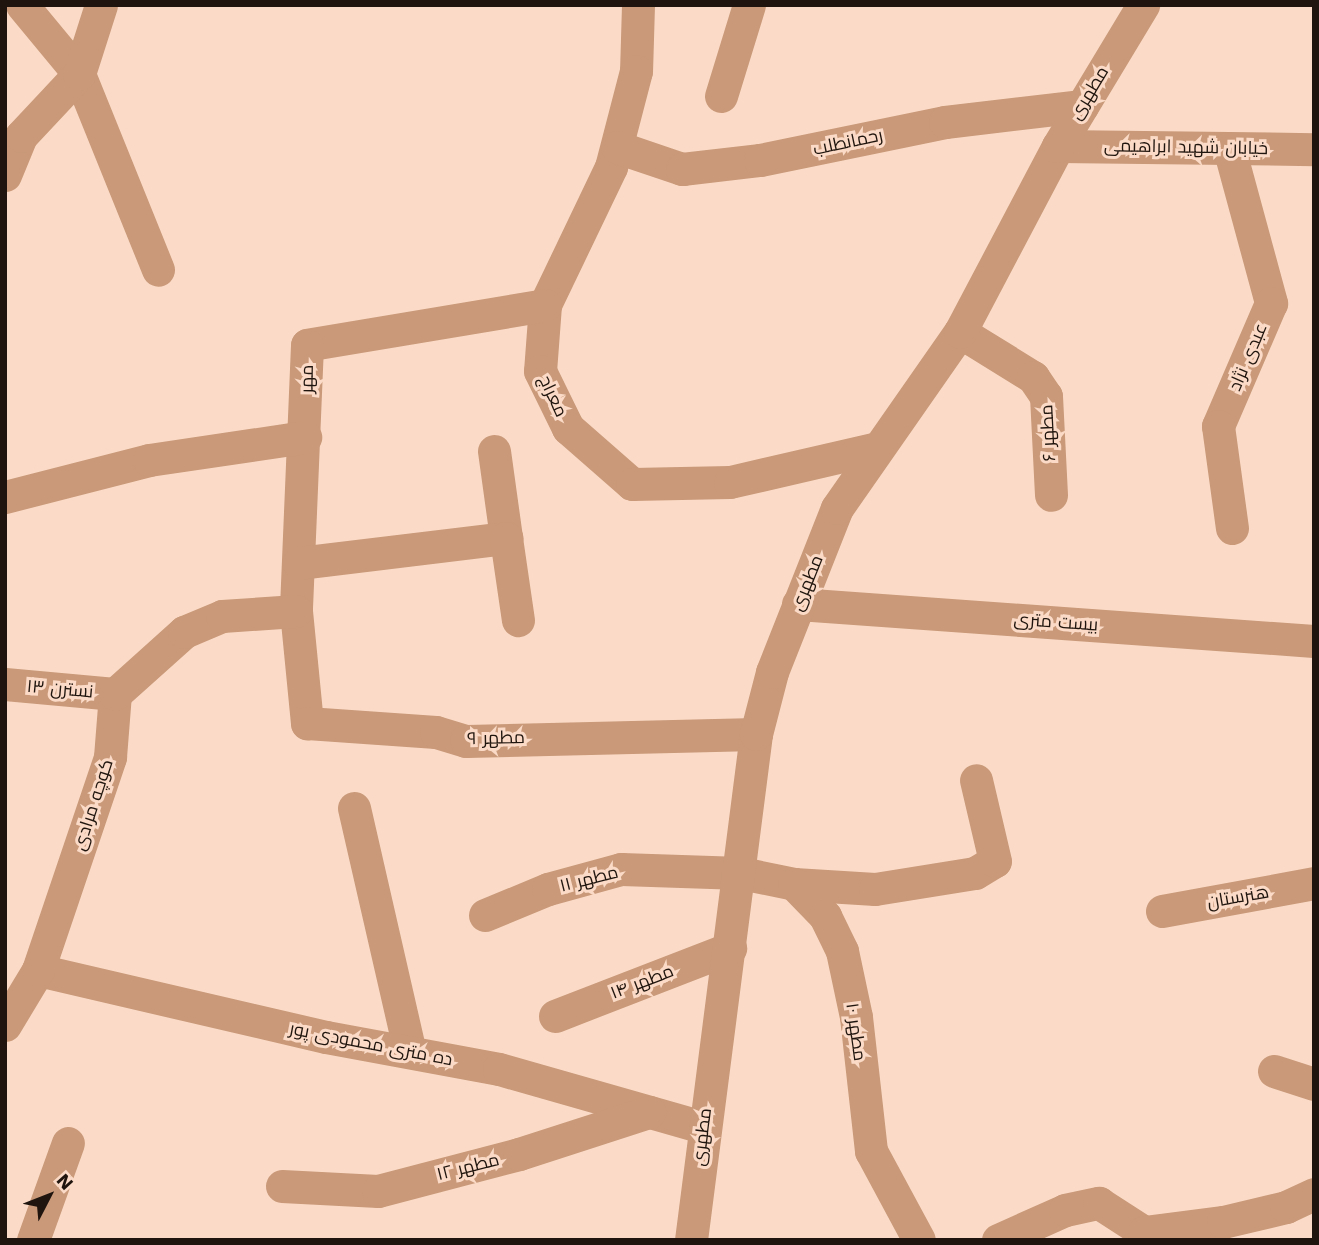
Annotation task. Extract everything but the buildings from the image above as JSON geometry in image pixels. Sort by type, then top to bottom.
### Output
[{"type":"street","points":[[22,5],[79,74],[158,271]]},
{"type":"street","points":[[5,175],[13,137],[79,74],[101,5]]},
{"type":"street","name":"معراج","points":[[638,5],[636,71],[617,147],[545,305],[540,371],[568,428],[632,484],[730,482],[877,448]]},
{"type":"street","points":[[721,96],[749,5]]},
{"type":"street","name":"مطهری","points":[[691,1240],[703,1127],[741,873],[756,734],[772,673],[837,508],[960,332],[1058,146],[1143,5]]},
{"type":"street","name":"رحمانطلب","points":[[617,147],[682,169],[760,160],[945,122],[1082,106]]},
{"type":"street","name":"خیابان شهید ابراهیمی","points":[[1058,146],[1314,149]]},
{"type":"street","name":"عبدی نژاد","points":[[1229,148],[1271,303],[1218,426],[1232,528]]},
{"type":"street","name":"مهر","points":[[296,611],[307,345],[545,305]]},
{"type":"street","name":"مطهر ۶","points":[[960,332],[1033,377],[1046,396],[1051,495]]},
{"type":"street","points":[[5,497],[149,460],[305,437]]},
{"type":"street","points":[[494,451],[518,620]]},
{"type":"street","points":[[299,564],[506,538]]},
{"type":"street","name":"بیست متری","points":[[798,604],[1314,641]]},
{"type":"street","points":[[116,694],[184,632],[222,616],[296,611]]},
{"type":"street","name":"مطهر ۹","points":[[296,611],[307,723],[436,732],[466,741],[756,734]]},
{"type":"street","name":"نسترن ۱۳","points":[[5,684],[116,694]]},
{"type":"street","name":"کوچه مرادی","points":[[5,1024],[38,970],[110,757],[116,694]]},
{"type":"street","points":[[741,873],[794,884],[875,889],[975,873],[995,861],[976,780]]},
{"type":"street","points":[[354,807],[410,1052]]},
{"type":"street","name":"مطهر ۱۱","points":[[485,915],[548,888],[621,869],[741,873]]},
{"type":"street","name":"هنرستان","points":[[1162,911],[1314,883]]},
{"type":"street","name":"مطهر ۱۰","points":[[794,884],[825,916],[842,951],[856,1017],[871,1151],[919,1240]]},
{"type":"street","name":"مطهر ۱۴","points":[[555,1016],[730,948]]},
{"type":"street","name":"ده متری محمودی پور","points":[[38,970],[499,1069],[703,1127]]},
{"type":"street","points":[[1274,1071],[1314,1084]]},
{"type":"street","name":"مطهر ۱۲","points":[[282,1186],[378,1191],[519,1154],[649,1112]]},
{"type":"street","points":[[33,1240],[68,1143]]},
{"type":"street","points":[[998,1240],[1037,1232],[1099,1203],[1144,1232],[1223,1222],[1286,1207],[1314,1194]]}]
